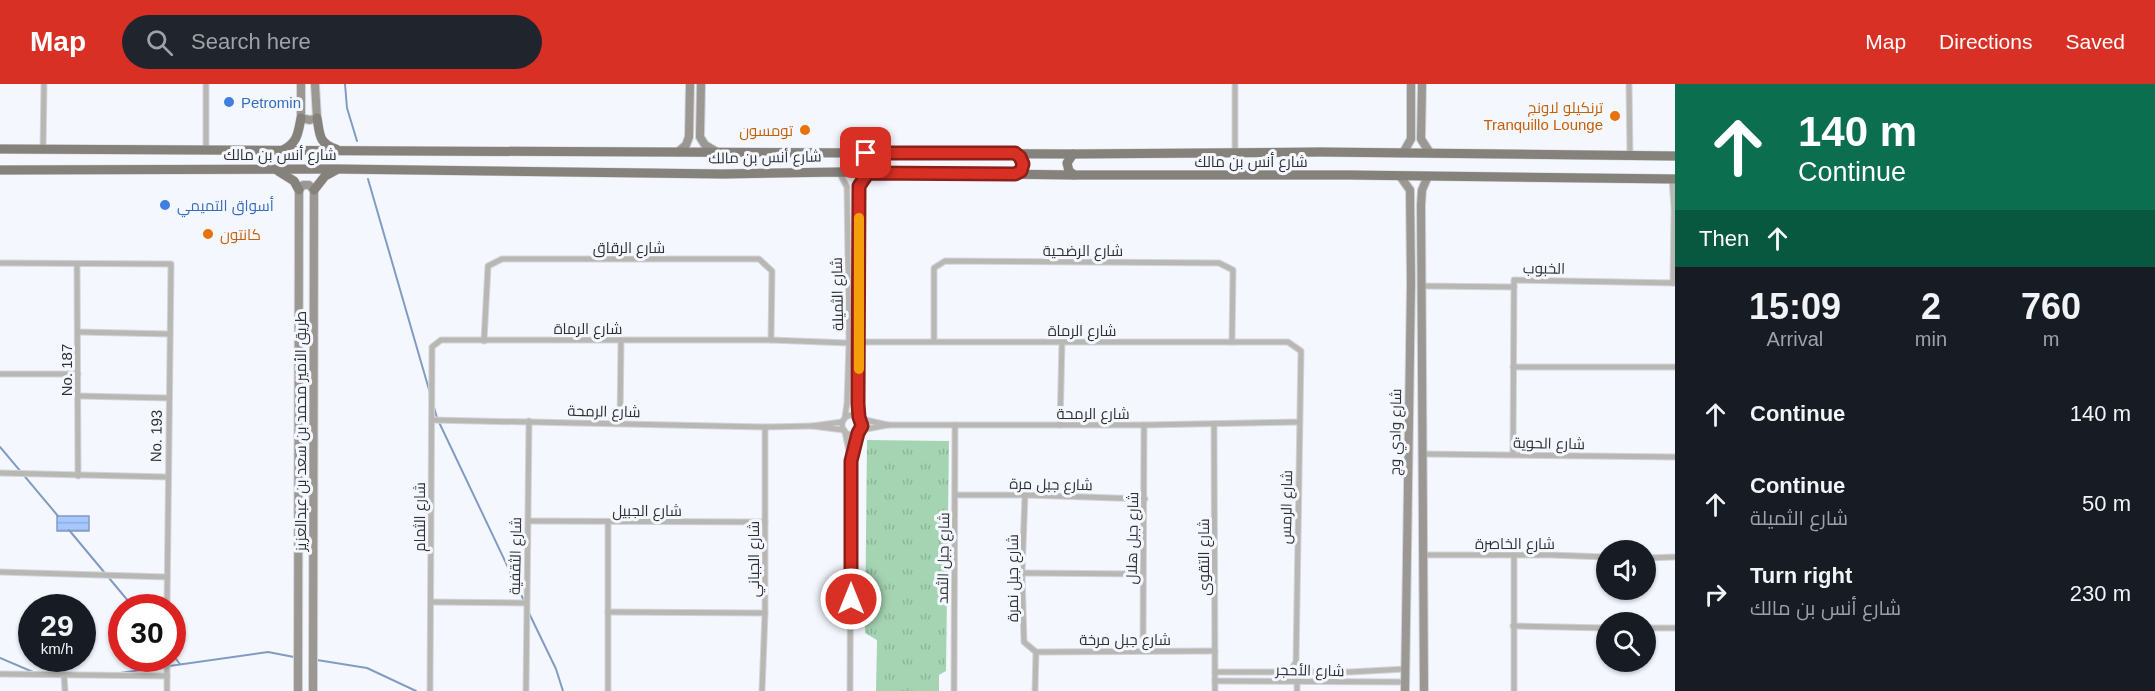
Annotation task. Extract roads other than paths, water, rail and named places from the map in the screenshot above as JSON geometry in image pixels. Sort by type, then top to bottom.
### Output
[{"type":"main road","points":[[279,151],[296,140],[301,118]]},
{"type":"main road","points":[[317,118],[322,141],[341,151]]},
{"type":"main road","name":"شارع أنس بن مالك","points":[[0,149],[1073,154],[1430,153],[1675,156]]},
{"type":"main road","points":[[1015,153],[1023,164],[1021,171],[1015,174]]},
{"type":"main road","points":[[1073,154],[1067,163],[1069,171],[1074,175]]},
{"type":"main road","points":[[272,169],[286,174],[299,190]]},
{"type":"main road","name":"شارع أنس بن مالك","points":[[0,170],[337,169],[562,173],[839,172],[1674,179]]},
{"type":"main road","points":[[314,190],[325,176],[337,169]]},
{"type":"street","points":[[43,150],[44,84]]},
{"type":"street","points":[[206,84],[206,151]]},
{"type":"street","points":[[301,84],[301,118],[309,120],[317,118],[315,84]]},
{"type":"street","points":[[678,152],[686,145],[689,137],[690,84]]},
{"type":"street","points":[[701,84],[700,137],[705,145],[717,152]]},
{"type":"street","points":[[1234,154],[1235,84]]},
{"type":"street","points":[[1403,153],[1411,139],[1411,84]]},
{"type":"street","points":[[1422,84],[1421,139],[1430,153]]},
{"type":"street","points":[[1629,84],[1630,155]]},
{"type":"street","points":[[690,120],[694,128],[700,122]]},
{"type":"street","points":[[1411,120],[1415,126],[1421,120]]},
{"type":"street","name":"شارع الثميلة","points":[[839,172],[847,187],[849,343],[847,403],[844,419]]},
{"type":"street","name":"شارع الثميلة","points":[[860,418],[859,186],[868,173]]},
{"type":"street","name":"شارع وادي وج","points":[[1400,176],[1409,187],[1411,282],[1405,687]]},
{"type":"street","name":"شارع وادي وج","points":[[1424,691],[1421,205],[1422,190],[1428,176]]},
{"type":"street","points":[[1674,179],[1674,283]]},
{"type":"street","points":[[299,190],[303,185],[309,185],[314,190]]},
{"type":"street","name":"طريق الأمير محمد بن سعد بن عبدالعزيز","points":[[298,691],[299,190]]},
{"type":"street","name":"طريق الأمير محمد بن سعد بن عبدالعزيز","points":[[313,691],[314,190]]},
{"type":"street","points":[[1410,205],[1421,205]]},
{"type":"street","name":"شارع الرقاق","points":[[484,341],[488,266],[502,259],[759,259],[772,270],[771,340]]},
{"type":"street","name":"شارع الرضحية","points":[[933,341],[934,268],[945,261],[1219,263],[1233,270],[1232,342]]},
{"type":"street","points":[[0,263],[77,264]]},
{"type":"street","name":"No. 193","points":[[77,264],[171,264],[167,594]]},
{"type":"street","name":"No. 187","points":[[77,264],[78,476]]},
{"type":"street","name":"الخبوب","points":[[1513,454],[1514,280],[1674,283]]},
{"type":"street","points":[[1422,286],[1514,287]]},
{"type":"street","points":[[78,332],[170,334]]},
{"type":"street","name":"شارع الرماة","points":[[436,344],[441,340],[771,340],[849,343]]},
{"type":"street","points":[[620,423],[621,340]]},
{"type":"street","name":"شارع الرماة","points":[[859,342],[1288,342],[1301,351]]},
{"type":"street","points":[[1060,425],[1062,342]]},
{"type":"street","name":"شارع الثمام","points":[[430,691],[432,347],[436,344]]},
{"type":"street","name":"شارع الرمس","points":[[1296,662],[1301,351]]},
{"type":"street","points":[[1514,367],[1675,367]]},
{"type":"street","points":[[0,374],[78,374]]},
{"type":"street","points":[[78,396],[169,398]]},
{"type":"street","points":[[812,426],[844,419],[853,414],[888,425]]},
{"type":"street","points":[[851,461],[862,426],[860,418]]},
{"type":"street","points":[[844,419],[844,431],[851,461],[850,691]]},
{"type":"street","name":"شارع الرمحة","points":[[432,420],[812,426]]},
{"type":"street","name":"شارع الثقفية","points":[[526,691],[529,421]]},
{"type":"street","name":"شارع الرمحة","points":[[888,425],[1144,425],[1299,422]]},
{"type":"street","name":"شارع التقوى","points":[[1214,424],[1215,691]]},
{"type":"street","points":[[812,426],[844,431],[851,435],[888,425]]},
{"type":"street","name":"شارع جبل الثمد","points":[[954,691],[955,425]]},
{"type":"street","name":"شارع جبل هلال","points":[[1143,651],[1144,425]]},
{"type":"street","name":"شارع الجباني","points":[[762,691],[765,613],[765,427]]},
{"type":"street","name":"شارع الحوية","points":[[1424,454],[1675,457]]},
{"type":"street","points":[[0,473],[168,477]]},
{"type":"street","name":"شارع جبل مرة","points":[[956,495],[1145,499]]},
{"type":"street","name":"شارع جبل نمرة","points":[[1025,495],[1022,573],[1024,642],[1035,652],[1035,691]]},
{"type":"street","name":"شارع الجبيل","points":[[529,521],[765,522]]},
{"type":"street","points":[[608,522],[608,691]]},
{"type":"street","name":"شارع الخاصرة","points":[[1423,555],[1596,557]]},
{"type":"street","points":[[1514,555],[1514,691]]},
{"type":"street","points":[[1656,558],[1675,557]]},
{"type":"street","points":[[0,572],[167,577]]},
{"type":"street","points":[[1022,573],[1142,574]]},
{"type":"street","points":[[431,602],[526,603]]},
{"type":"street","points":[[608,612],[765,613]]},
{"type":"street","points":[[1513,626],[1596,627]]},
{"type":"street","points":[[1656,628],[1675,628]]},
{"type":"street","name":"شارع جبل مرخة","points":[[1035,652],[1215,651]]},
{"type":"street","points":[[1290,671],[1296,662],[1304,671]]},
{"type":"street","name":"شارع الأحجر","points":[[1215,672],[1350,672],[1405,669]]},
{"type":"street","points":[[167,672],[167,691]]},
{"type":"street","points":[[1350,672],[1351,682]]},
{"type":"street","points":[[0,674],[167,676]]},
{"type":"street","points":[[64,675],[64,691]]},
{"type":"street","name":"شارع الأحجر","points":[[1215,681],[1351,682],[1405,687]]},
{"type":"street","points":[[1297,681],[1297,691]]},
{"type":"water","points":[[57,516],[89,516],[89,531],[57,531]]},
{"type":"waterway","points":[[345,84],[347,108],[357,141]]},
{"type":"waterway","points":[[368,179],[430,393]]},
{"type":"waterway","points":[[434,407],[437,418],[525,603]]},
{"type":"waterway","points":[[0,447],[58,516]]},
{"type":"waterway","points":[[69,530],[122,594]]},
{"type":"waterway","points":[[528,611],[556,669],[563,691]]},
{"type":"waterway","points":[[120,673],[268,652],[294,657]]},
{"type":"waterway","points":[[0,658],[18,666]]},
{"type":"waterway","points":[[317,660],[367,668],[416,691]]},
{"type":"place","name":"Petromin","points":[[229,102]]},
{"type":"place","name":"ترنكيلو لاونج Tranquillo Lounge","points":[[1615,116]]},
{"type":"place","name":"تومسون","points":[[805,130]]},
{"type":"place","name":"أسواق التميمي","points":[[165,205]]},
{"type":"place","name":"كانتون","points":[[208,234]]}]
